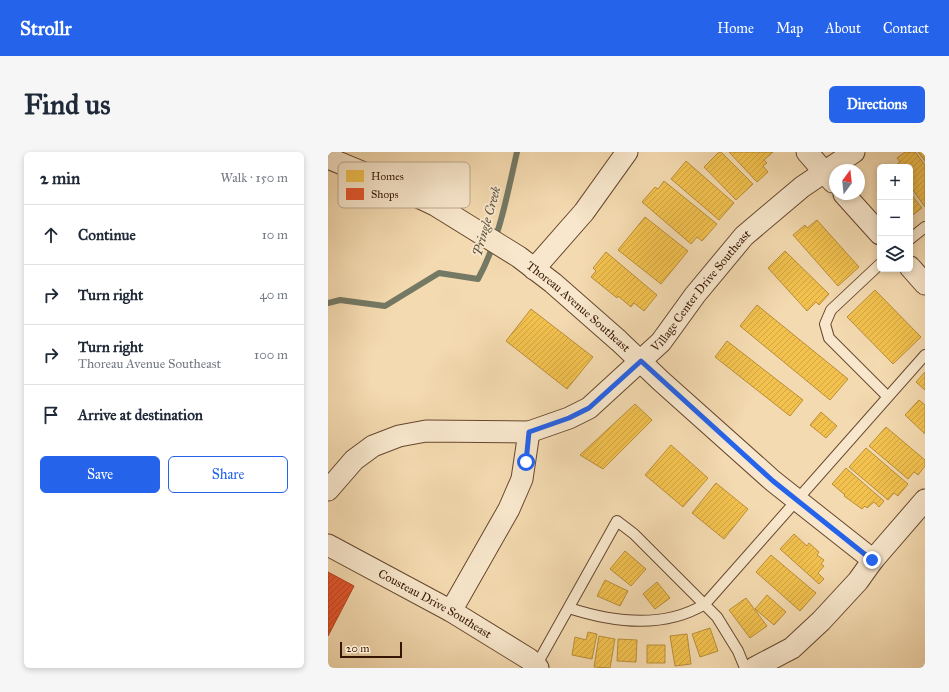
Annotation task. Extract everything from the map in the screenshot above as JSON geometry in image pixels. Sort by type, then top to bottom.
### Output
[{"type":"street","points":[[526,263],[584,212],[627,152]]},
{"type":"street","points":[[807,152],[829,178]]},
{"type":"street","name":"Village Center Drive Southeast","points":[[842,164],[854,152]]},
{"type":"street","name":"Thoreau Avenue Southeast","points":[[328,158],[338,162]]},
{"type":"street","name":"Village Center Drive Southeast","points":[[328,490],[354,460],[373,446],[399,436],[426,431],[529,432],[569,418],[589,408],[661,342],[695,295],[744,236],[778,206],[829,178]]},
{"type":"street","points":[[849,200],[877,231]]},
{"type":"street","name":"Thoreau Avenue Southeast","points":[[440,208],[526,263],[559,289],[773,481],[872,560]]},
{"type":"street","points":[[913,270],[925,284]]},
{"type":"street","points":[[451,611],[510,509],[522,479],[529,432]]},
{"type":"street","points":[[754,668],[792,648],[815,627],[858,581],[872,560],[925,500]]},
{"type":"street","name":"Cousteau Drive Southeast","points":[[328,545],[451,611],[529,658],[537,667]]},
{"type":"lane","points":[[913,237],[925,227]]},
{"type":"lane","points":[[877,267],[831,310],[825,324],[829,338],[888,397]]},
{"type":"lane","points":[[569,608],[615,619],[655,620],[692,612],[705,604],[925,355]]},
{"type":"lane","points":[[537,667],[617,521],[634,534],[717,617],[738,651],[745,668]]},
{"type":"building: Homes","points":[[719,152],[721,152],[753,184],[736,200],[704,167]]},
{"type":"building: Homes","points":[[729,152],[773,152],[764,160],[767,163],[763,166],[768,172],[757,182]]},
{"type":"building: Homes","points":[[905,152],[915,152],[925,165],[925,207],[913,190],[913,164],[898,164],[900,162],[897,158]]},
{"type":"building: Homes","points":[[918,152],[925,152],[925,161]]},
{"type":"building: Homes","points":[[686,161],[734,203],[719,220],[671,179]]},
{"type":"building: Homes","points":[[664,181],[717,224],[702,241],[697,237],[691,244],[642,202],[655,187],[658,189]]},
{"type":"building: Homes","points":[[913,197],[922,208],[913,215]]},
{"type":"building: Homes","points":[[645,217],[688,251],[661,284],[618,250]]},
{"type":"building: Homes","points":[[817,220],[859,267],[838,286],[793,235],[805,225],[807,228]]},
{"type":"building: Homes","points":[[785,251],[829,294],[819,305],[816,302],[807,311],[768,268]]},
{"type":"building: Homes","points":[[606,252],[657,295],[644,311],[634,303],[631,307],[591,277],[596,271],[593,268]]},
{"type":"building: Homes","points":[[875,290],[921,337],[893,364],[847,317]]},
{"type":"building: Homes","points":[[757,305],[848,379],[830,400],[740,326]]},
{"type":"building: Homes","points":[[531,309],[593,357],[567,389],[506,341]]},
{"type":"building: Homes","points":[[727,341],[803,400],[790,416],[715,357]]},
{"type":"building: Homes","points":[[925,372],[925,390],[916,382]]},
{"type":"building: Homes","points":[[919,400],[925,405],[925,434],[905,415]]},
{"type":"building: Homes","points":[[635,404],[652,420],[603,469],[580,455]]},
{"type":"building: Homes","points":[[821,412],[837,426],[826,438],[810,425]]},
{"type":"building: Homes","points":[[886,427],[925,460],[925,466],[918,475],[914,472],[908,479],[869,446]]},
{"type":"building: Homes","points":[[671,445],[708,478],[683,507],[645,475]]},
{"type":"building: Homes","points":[[866,448],[908,484],[898,496],[894,493],[888,500],[849,467]]},
{"type":"building: Homes","points":[[846,468],[884,501],[879,507],[874,502],[867,508],[865,506],[862,509],[844,496],[845,495],[832,484]]},
{"type":"building: Homes","points":[[716,483],[748,509],[724,539],[692,513]]},
{"type":"building: Homes","points":[[794,534],[807,546],[809,543],[819,552],[817,555],[824,560],[821,564],[824,566],[818,573],[824,579],[819,584],[780,549]]},
{"type":"building: Homes","points":[[625,551],[646,569],[631,586],[610,569]]},
{"type":"building: Homes","points":[[771,555],[816,593],[800,611],[756,572]]},
{"type":"building: Homes","points":[[605,580],[628,591],[620,606],[597,596]]},
{"type":"building: Homes","points":[[657,582],[670,598],[655,609],[643,594]]},
{"type":"building: Homes","points":[[767,595],[786,612],[774,625],[755,609]]},
{"type":"building: Homes","points":[[746,598],[767,626],[750,638],[729,610]]},
{"type":"building: Homes","points":[[710,628],[718,651],[700,657],[692,634]]},
{"type":"building: Homes","points":[[588,632],[597,634],[592,659],[572,655],[575,637],[586,640]]},
{"type":"building: Homes","points":[[687,634],[691,664],[675,666],[670,636]]},
{"type":"building: Homes","points":[[599,636],[615,639],[610,668],[594,667]]},
{"type":"building: Homes","points":[[618,639],[637,640],[636,662],[617,661]]},
{"type":"building: Homes","points":[[647,645],[665,645],[665,663],[647,663]]},
{"type":"building: Shops","points":[[328,572],[354,586],[328,636]]},
{"type":"waterway","name":"Pringle Creek","points":[[328,303],[340,300],[385,306],[439,273],[478,279],[492,249],[497,233],[517,152]]},
{"type":"route","points":[[526,462],[529,432],[569,418],[589,408],[641,361],[661,381],[773,481],[872,560]]}]
